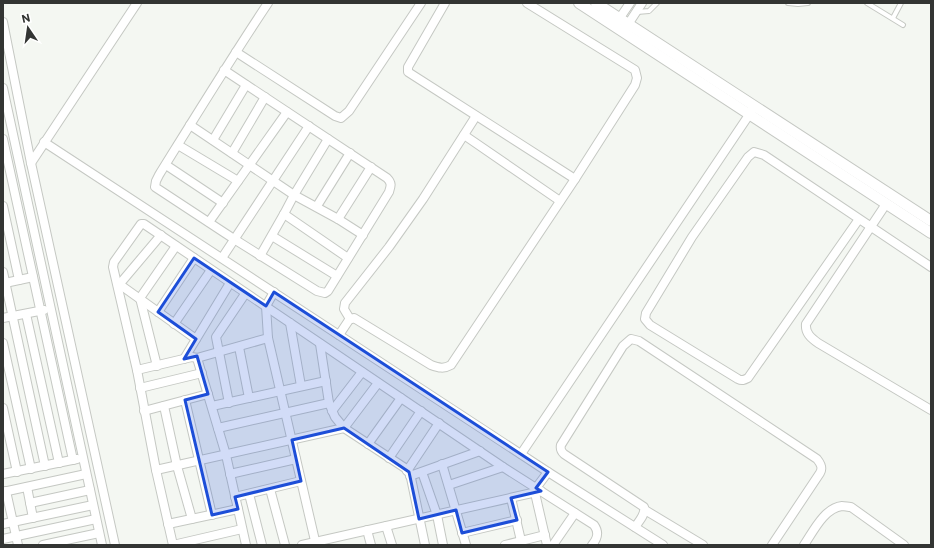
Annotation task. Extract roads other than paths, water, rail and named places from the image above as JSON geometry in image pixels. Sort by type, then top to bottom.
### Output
[{"type":"street","points":[[31,163],[137,3]]},
{"type":"street","points":[[224,70],[388,178],[391,182],[389,192],[328,291],[325,293],[320,293],[260,256],[155,186],[156,181],[190,125],[224,70],[268,3]]},
{"type":"street","points":[[236,52],[335,116],[341,118],[349,111],[421,3]]},
{"type":"street","points":[[445,3],[407,69],[411,74],[575,179]]},
{"type":"street","points":[[350,319],[356,319],[431,365],[438,368],[448,367],[451,365],[575,179],[630,93],[637,78],[635,70],[528,3]]},
{"type":"street","points":[[579,3],[621,25],[752,110],[931,221]]},
{"type":"street","points":[[596,3],[621,25]]},
{"type":"street","points":[[621,25],[630,3]]},
{"type":"street","points":[[621,25],[636,12],[642,3]]},
{"type":"street","points":[[3,22],[31,163],[115,545]]},
{"type":"street","points":[[213,140],[246,85]]},
{"type":"street","points":[[3,88],[102,545]]},
{"type":"street","points":[[232,153],[265,98]]},
{"type":"street","points":[[752,110],[886,204],[931,233]]},
{"type":"street","points":[[521,454],[752,110]]},
{"type":"street","points":[[209,222],[287,112]]},
{"type":"street","points":[[350,319],[344,309],[345,303],[389,247],[419,205],[476,116]]},
{"type":"street","points":[[190,125],[273,181],[338,218],[363,235]]},
{"type":"street","points":[[222,258],[309,126]]},
{"type":"street","points":[[464,135],[560,201]]},
{"type":"street","points":[[3,139],[6,163],[73,460]]},
{"type":"street","points":[[260,256],[294,194],[328,139]]},
{"type":"street","points":[[44,142],[548,472],[663,545]]},
{"type":"street","points":[[178,145],[238,181]]},
{"type":"street","points":[[859,219],[748,378],[744,380],[738,380],[650,325],[645,320],[646,313],[692,237],[748,157],[754,152],[764,155],[931,267]]},
{"type":"street","points":[[317,206],[350,153]]},
{"type":"street","points":[[6,163],[18,161]]},
{"type":"street","points":[[166,165],[223,203]]},
{"type":"street","points":[[338,218],[371,167]]},
{"type":"street","points":[[886,204],[806,324],[806,329],[811,337],[818,343],[931,410]]},
{"type":"street","points":[[3,206],[19,280]]},
{"type":"street","points":[[284,214],[348,258]]},
{"type":"street","points":[[242,529],[173,545],[156,470],[137,370],[113,267],[114,262],[140,225],[144,224],[161,235],[245,294],[266,306],[537,491],[594,525],[598,536],[592,545]]},
{"type":"street","points":[[118,285],[161,235]]},
{"type":"street","points":[[272,236],[337,276]]},
{"type":"street","points":[[157,366],[140,298],[176,246]]},
{"type":"street","points":[[158,312],[194,258]]},
{"type":"street","points":[[174,324],[211,270]]},
{"type":"street","points":[[3,272],[45,466]]},
{"type":"street","points":[[5,283],[32,277]]},
{"type":"street","points":[[184,359],[230,283]]},
{"type":"street","points":[[118,285],[140,298],[196,339]]},
{"type":"street","points":[[274,292],[266,306],[268,338],[316,544]]},
{"type":"street","points":[[229,403],[216,340],[217,334],[245,294]]},
{"type":"street","points":[[3,318],[50,308]]},
{"type":"street","points":[[26,314],[59,463]]},
{"type":"street","points":[[339,335],[350,319]]},
{"type":"street","points":[[290,323],[301,386]]},
{"type":"street","points":[[137,370],[184,359],[194,357],[197,358],[268,338]]},
{"type":"street","points":[[703,545],[645,510],[644,507],[561,451],[561,445],[623,346],[631,340],[639,341],[818,459],[822,470],[772,545]]},
{"type":"street","points":[[3,343],[31,469]]},
{"type":"street","points":[[320,344],[329,403],[332,411],[344,428],[409,473],[425,545]]},
{"type":"street","points":[[239,347],[249,398]]},
{"type":"street","points":[[197,358],[226,455],[246,545]]},
{"type":"street","points":[[332,411],[362,372]]},
{"type":"street","points":[[140,388],[202,373]]},
{"type":"street","points":[[212,406],[326,381]]},
{"type":"street","points":[[156,470],[344,428],[378,383]]},
{"type":"street","points":[[144,410],[208,394]]},
{"type":"street","points":[[368,444],[402,398]]},
{"type":"street","points":[[185,400],[212,515]]},
{"type":"street","points":[[218,428],[329,403]]},
{"type":"street","points":[[164,406],[177,466],[192,519]]},
{"type":"street","points":[[3,408],[17,472]]},
{"type":"street","points":[[389,458],[421,411]]},
{"type":"street","points":[[409,473],[439,423]]},
{"type":"street","points":[[409,473],[422,472],[480,451]]},
{"type":"street","points":[[3,474],[83,458]]},
{"type":"street","points":[[230,474],[296,460]]},
{"type":"street","points":[[442,464],[466,545]]},
{"type":"street","points":[[448,485],[503,468]]},
{"type":"street","points":[[422,472],[437,515],[443,545]]},
{"type":"street","points":[[547,545],[537,491],[548,472]]},
{"type":"street","points":[[18,545],[13,522],[6,507],[5,492],[86,474]]},
{"type":"street","points":[[235,497],[301,481]]},
{"type":"street","points":[[27,487],[33,518]]},
{"type":"street","points":[[270,489],[285,545]]},
{"type":"street","points":[[30,503],[90,490]]},
{"type":"street","points":[[302,545],[316,544],[367,530],[537,491]]},
{"type":"street","points":[[249,494],[262,545]]},
{"type":"street","points":[[511,498],[522,543]]},
{"type":"street","points":[[3,524],[93,505]]},
{"type":"street","points":[[804,545],[825,516],[833,509],[842,506],[851,507],[904,545]]},
{"type":"street","points":[[168,524],[238,509]]},
{"type":"street","points":[[636,528],[645,510]]},
{"type":"street","points":[[553,545],[575,513]]},
{"type":"street","points":[[3,539],[96,519]]},
{"type":"street","points":[[462,533],[517,520]]},
{"type":"street","points":[[386,526],[392,545]]},
{"type":"street","points":[[367,530],[372,545]]},
{"type":"street","points":[[43,545],[99,533]]},
{"type":"street","points":[[505,545],[522,543],[544,535]]},
{"type":"lane","points":[[636,12],[649,11],[657,3]]},
{"type":"lane","points":[[788,3],[808,3]]},
{"type":"lane","points":[[867,3],[903,25]]},
{"type":"lane","points":[[893,18],[901,3]]}]
